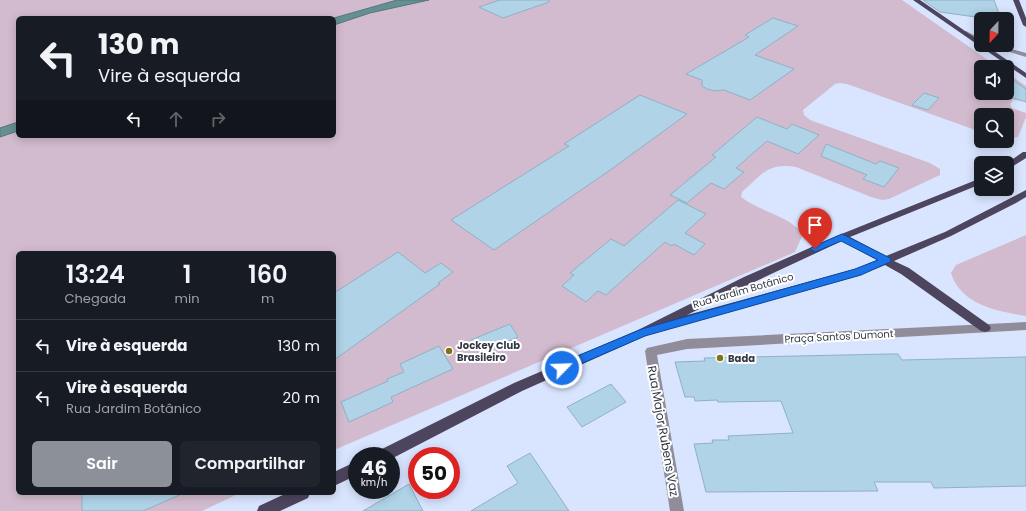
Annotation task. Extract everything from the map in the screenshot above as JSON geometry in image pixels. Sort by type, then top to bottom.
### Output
[{"type":"main road","points":[[916,0],[1026,76]]},
{"type":"main road","points":[[1016,0],[1026,25]]},
{"type":"main road","points":[[1014,162],[1026,154]]},
{"type":"main road","name":"Rua Jardim Botânico","points":[[400,447],[518,387],[642,333],[748,280],[842,237],[974,184]]},
{"type":"main road","name":"Rua Jardim Botânico","points":[[642,333],[858,272],[961,227],[1026,193]]},
{"type":"main road","points":[[842,237],[887,260],[985,328]]},
{"type":"main road","points":[[336,478],[348,472]]},
{"type":"main road","points":[[264,511],[299,495]]},
{"type":"street","points":[[960,31],[974,38]]},
{"type":"street","points":[[1014,52],[1026,55]]},
{"type":"street","name":"Praça Santos Dumont","points":[[652,351],[687,344],[1026,326]]},
{"type":"street","name":"Rua Major Rubens Vaz","points":[[652,351],[650,353],[677,511]]},
{"type":"shaded area","name":"Jockey Club Brasileiro","points":[[0,0],[902,0],[974,50],[974,52],[977,52],[988,60],[974,60],[974,100],[1013,100],[1010,104],[1012,108],[974,108],[974,129],[847,84],[835,84],[803,110],[804,115],[810,120],[930,163],[940,169],[940,175],[889,199],[882,200],[796,167],[778,166],[771,168],[760,175],[742,192],[741,197],[790,222],[803,234],[795,252],[336,449],[336,251],[16,251],[16,495],[236,495],[202,511],[0,511]]},
{"type":"shaded area","points":[[397,0],[429,0],[370,13],[336,24],[336,17]]},
{"type":"shaded area","name":"Jockey Club Brasileiro","points":[[1014,78],[1026,86],[1026,101],[1013,100]]},
{"type":"shaded area","name":"Jockey Club Brasileiro","points":[[1014,109],[1026,113],[1026,117],[1018,137],[1014,138]]},
{"type":"shaded area","points":[[16,123],[16,132],[0,137],[0,128]]},
{"type":"shaded area","points":[[1026,235],[1026,316],[1003,312],[981,305],[963,293],[956,284],[951,273],[956,265]]},
{"type":"building","points":[[500,0],[549,0],[549,2],[503,18],[479,7]]},
{"type":"building","points":[[923,0],[994,0],[998,12],[974,12],[974,17],[940,12]]},
{"type":"building","points":[[773,18],[798,26],[755,55],[794,69],[750,100],[724,90],[715,91],[707,89],[702,86],[702,80],[686,74],[749,37],[745,35]]},
{"type":"building","points":[[1014,81],[1026,89],[1026,102],[1014,98]]},
{"type":"building","points":[[924,93],[939,98],[928,110],[912,105]]},
{"type":"building","points":[[640,95],[687,114],[613,168],[494,250],[451,220],[569,146],[564,144]]},
{"type":"building","points":[[757,117],[787,129],[792,124],[819,135],[798,154],[767,141],[736,168],[744,172],[724,189],[711,183],[687,203],[670,195],[716,157],[712,155]]},
{"type":"building","points":[[826,144],[876,164],[880,161],[899,168],[884,187],[863,179],[867,175],[821,156]]},
{"type":"building","points":[[678,200],[706,214],[685,233],[705,244],[694,255],[674,244],[672,246],[665,242],[606,295],[598,291],[586,302],[562,286],[574,275],[570,273],[611,239],[624,246]]},
{"type":"building","points":[[398,252],[425,273],[441,263],[453,272],[438,283],[440,284],[336,359],[336,292]]},
{"type":"building","points":[[510,324],[518,337],[479,354],[471,340]]},
{"type":"building","points":[[439,346],[453,369],[391,397],[393,402],[349,422],[341,402],[388,381],[387,379],[404,372],[400,364]]},
{"type":"building","points":[[898,354],[902,360],[1026,357],[1026,486],[934,488],[931,482],[874,482],[878,491],[706,492],[694,444],[713,443],[712,440],[729,440],[728,436],[793,433],[781,401],[718,402],[717,400],[695,401],[694,397],[685,397],[675,362],[705,361],[704,358]]},
{"type":"building","points":[[611,384],[626,402],[582,427],[567,407]]},
{"type":"building","points":[[530,453],[569,511],[471,511],[518,483],[507,466]]},
{"type":"building","points":[[408,485],[408,499],[417,499],[423,511],[363,511],[383,499],[400,499],[400,489]]},
{"type":"building","points":[[82,495],[179,495],[143,511],[82,511]]},
{"type":"place","name":"Jockey Club Brasileiro","points":[[449,351]]},
{"type":"place","name":"Bada","points":[[720,358]]},
{"type":"route","points":[[562,368],[642,333],[858,272],[887,260],[842,237],[815,249]]}]
